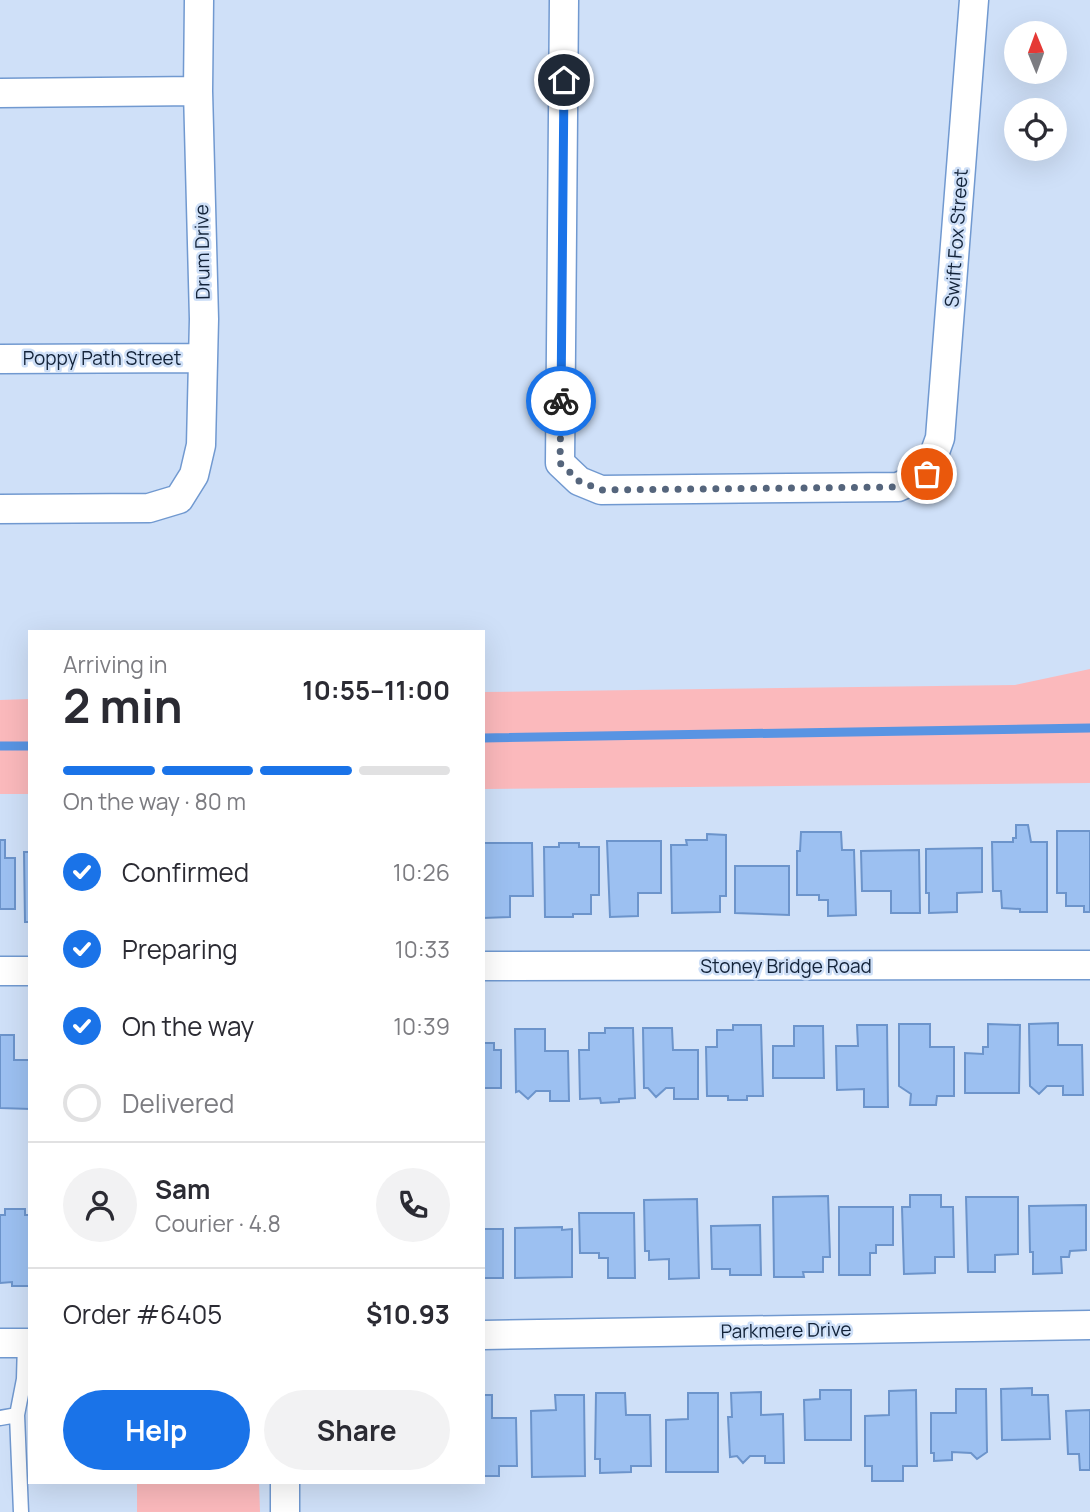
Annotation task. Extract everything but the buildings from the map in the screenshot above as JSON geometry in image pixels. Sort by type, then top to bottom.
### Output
[{"type":"street","name":"Drum Drive","points":[[0,509],[149,508],[180,499],[194,475],[201,445],[203,358],[199,0]]},
{"type":"street","name":"Swift Fox Street","points":[[564,0],[560,463],[579,481],[601,490],[898,487],[927,474],[940,438],[974,0]]},
{"type":"street","points":[[0,93],[198,91]]},
{"type":"street","name":"Poppy Path Street","points":[[0,359],[203,358]]},
{"type":"street","name":"Stoney Bridge Road","points":[[485,966],[1090,965]]},
{"type":"street","points":[[0,971],[28,971]]},
{"type":"street","name":"Parkmere Drive","points":[[485,1335],[1090,1325]]},
{"type":"street","points":[[285,1484],[285,1512]]},
{"type":"lane","points":[[18,1343],[24,1379],[17,1415],[21,1512]]},
{"type":"lane","points":[[0,1418],[17,1415]]},
{"type":"shaded area","points":[[1090,669],[1090,783],[485,789],[485,692],[1015,685]]},
{"type":"shaded area","points":[[28,699],[28,794],[0,794],[0,700]]},
{"type":"shaded area","points":[[137,1484],[259,1484],[260,1512],[137,1512]]},
{"type":"waterway","points":[[485,738],[1090,728]]},
{"type":"waterway","points":[[0,746],[28,746]]},
{"type":"way so far","points":[[561,401],[560,463],[579,481],[601,490],[898,487],[927,474]]},
{"type":"route","points":[[561,401],[564,80]]}]
